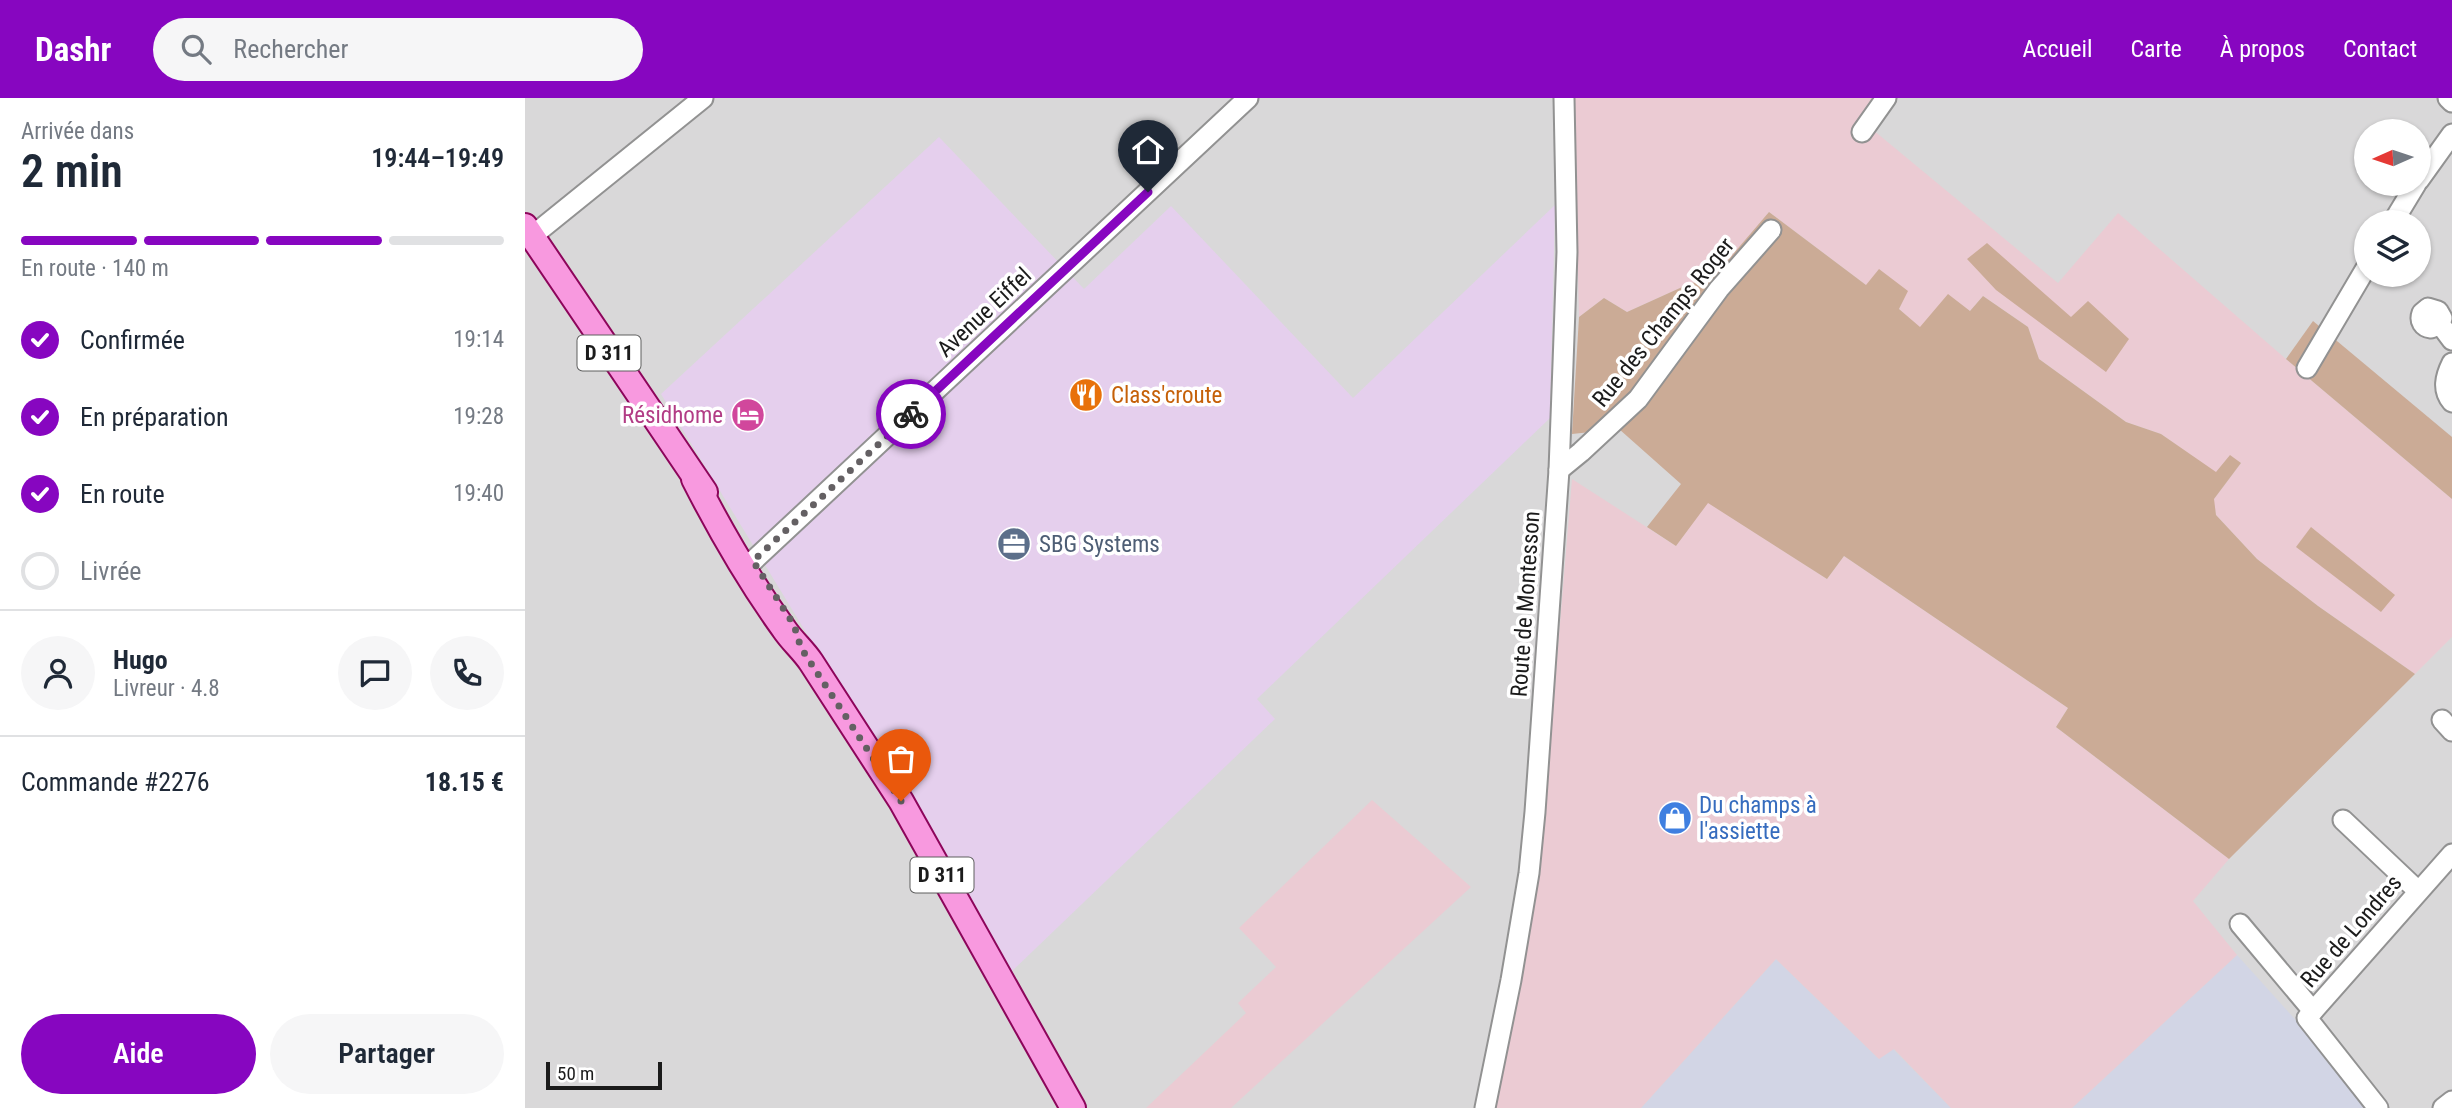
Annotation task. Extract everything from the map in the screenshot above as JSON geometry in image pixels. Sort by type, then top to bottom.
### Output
[{"type":"main road","name":"D 311","points":[[528,232],[694,479],[724,517],[753,561],[794,625],[801,648]]},
{"type":"main road","name":"D 311","points":[[694,479],[716,522],[785,631],[801,648],[901,801],[1073,1108]]},
{"type":"street","points":[[528,232],[703,98]]},
{"type":"street","name":"Avenue Eiffel","points":[[753,561],[1248,98]]},
{"type":"street","name":"Route de Montesson","points":[[1485,1108],[1511,980],[1535,812],[1559,471],[1567,252],[1564,98]]},
{"type":"street","points":[[1862,132],[1886,98]]},
{"type":"street","points":[[2448,98],[2452,102]]},
{"type":"street","points":[[2431,163],[2452,134]]},
{"type":"street","name":"Rue des Champs Roger","points":[[1559,471],[1638,398],[1719,289],[1771,230]]},
{"type":"street","points":[[2307,368],[2355,287]]},
{"type":"street","points":[[2452,363],[2445,390],[2452,402]]},
{"type":"street","points":[[2343,820],[2418,891]]},
{"type":"street","name":"Rue de Londres","points":[[2378,1108],[2307,1018],[2452,854]]},
{"type":"street","points":[[2240,924],[2313,1011]]},
{"type":"street","points":[[2443,1108],[2452,1101]]},
{"type":"shaded area","points":[[525,98],[2452,98],[2452,1108],[525,1108]]},
{"type":"shaded area","points":[[1574,98],[1875,98],[1861,120],[2058,283],[2118,213],[2452,499],[2452,637],[2415,674],[2318,606],[2257,559],[2216,515],[2213,500],[2241,463],[2230,456],[2216,473],[2161,434],[2126,422],[2039,359],[2028,327],[1983,296],[1970,311],[1948,295],[1920,328],[1899,309],[1907,291],[1866,285],[1769,212],[1710,281],[1691,283],[1627,312],[1604,298],[1579,317]]},
{"type":"shaded area","points":[[939,137],[1084,289],[1171,206],[1353,398],[1555,205],[1550,418],[1257,699],[1275,719],[1012,971],[661,394]]},
{"type":"shaded area","points":[[1769,212],[1866,285],[1879,269],[1908,291],[1899,309],[1920,327],[1948,294],[1970,311],[1983,296],[2028,327],[2039,359],[2126,422],[2161,434],[2216,472],[2230,455],[2241,463],[2214,499],[2216,515],[2257,559],[2318,606],[2415,674],[2229,859],[2056,727],[2068,708],[1844,556],[1827,579],[1708,503],[1676,546],[1647,527],[1681,484],[1619,429],[1572,434],[1579,317],[1604,298],[1627,312],[1691,283],[1710,281]]},
{"type":"shaded area","points":[[1987,243],[2071,317],[2088,301],[2129,339],[2106,372],[1996,290],[1967,259]]},
{"type":"shaded area","points":[[2313,321],[2452,437],[2452,499],[2286,359]]},
{"type":"shaded area","points":[[1572,479],[1676,546],[1707,502],[1827,579],[1844,556],[2068,708],[2056,727],[2229,859],[2193,901],[2237,955],[2072,1108],[1951,1108],[1894,1049],[1879,1059],[1776,959],[1641,1108],[1494,1108],[1540,865]]},
{"type":"shaded area","points":[[2311,527],[2395,595],[2381,612],[2296,547]]},
{"type":"shaded area","points":[[1372,800],[1471,887],[1231,1108],[1146,1108],[1246,1013],[1238,1003],[1276,967],[1239,928]]},
{"type":"shaded area","points":[[2237,955],[2329,1057],[2368,1108],[2072,1108]]},
{"type":"shaded area","points":[[1776,959],[1878,1058],[1893,1049],[1951,1108],[1641,1108]]},
{"type":"way so far","points":[[901,801],[801,648],[794,625],[753,561],[911,414]]},
{"type":"place","name":"Class'croute","points":[[1086,395]]},
{"type":"place","name":"Résidhome","points":[[748,415]]},
{"type":"place","name":"SBG Systems","points":[[1014,544]]},
{"type":"place","name":"Du champs à l'assiette","points":[[1675,818]]},
{"type":"route","points":[[911,414],[1148,192]]}]
